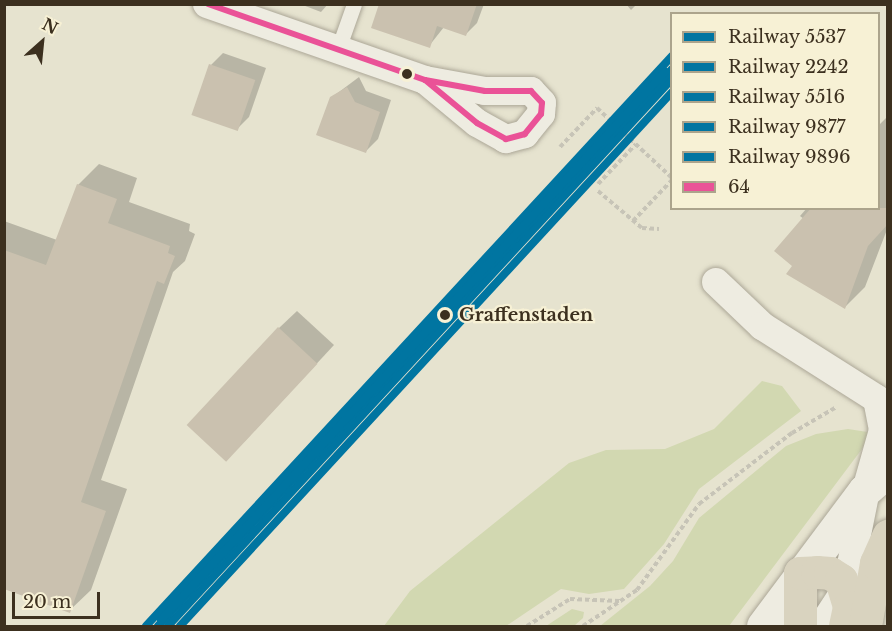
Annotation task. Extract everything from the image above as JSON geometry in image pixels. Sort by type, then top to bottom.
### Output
[{"type":"highway","points":[[865,627],[876,563],[888,536]]},
{"type":"highway","points":[[800,627],[800,573],[830,573],[841,580],[849,607],[845,627]]},
{"type":"main road","points":[[763,627],[800,573],[877,480]]},
{"type":"main road","points":[[824,627],[888,525]]},
{"type":"street","points":[[207,4],[337,52],[425,80]]},
{"type":"street","points":[[716,282],[762,326],[877,399],[883,430],[877,480],[845,594]]},
{"type":"lane","points":[[337,52],[354,4]]},
{"type":"path","points":[[562,149],[597,108],[670,177]]},
{"type":"path","points":[[598,184],[636,144]]},
{"type":"path","points":[[633,221],[670,181]]},
{"type":"path","points":[[598,191],[642,228],[659,229]]},
{"type":"path","points":[[583,627],[621,601],[651,574],[690,515],[707,498],[810,421],[869,392]]},
{"type":"path","points":[[527,627],[570,599],[621,601]]},
{"type":"green space","points":[[762,381],[782,386],[801,411],[699,489],[664,544],[624,589],[589,594],[561,589],[506,626],[384,626],[410,591],[569,463],[606,450],[665,449],[714,429]]},
{"type":"green space","points":[[848,429],[874,433],[729,626],[600,626],[650,586],[673,561],[699,518],[786,446],[816,434]]},
{"type":"green space","points":[[572,609],[584,612],[583,618],[574,626],[546,626]]},
{"type":"building","points":[[379,4],[477,4],[466,36],[437,26],[430,48],[371,28]]},
{"type":"building","points":[[209,64],[255,80],[238,131],[191,115]]},
{"type":"building","points":[[347,87],[355,102],[380,112],[366,153],[316,135],[330,97]]},
{"type":"building","points":[[77,184],[117,199],[108,223],[170,246],[168,253],[175,256],[164,284],[157,281],[81,502],[106,511],[70,613],[4,589],[4,250],[46,265]]},
{"type":"building","points":[[888,208],[888,224],[868,246],[845,309],[786,274],[792,266],[774,251],[809,210]]},
{"type":"building","points":[[278,327],[317,364],[226,462],[187,425]]},
{"type":"rail line","name":"5537","points":[[146,626],[670,58]]},
{"type":"rail line","name":"9877","points":[[158,626],[670,71]]},
{"type":"rail line","name":"9896","points":[[161,620],[665,72]]},
{"type":"rail line","name":"2242","points":[[168,626],[670,81]]},
{"type":"rail line","name":"5516","points":[[180,626],[670,94]]},
{"type":"transit line","name":"64","points":[[208,4],[425,80]]},
{"type":"transit line","name":"64","points":[[425,80],[485,91],[531,91],[542,103],[541,114],[525,134],[506,139],[477,123],[425,80]]},
{"type":"place","name":"Graffenstaden","points":[[445,315]]}]
